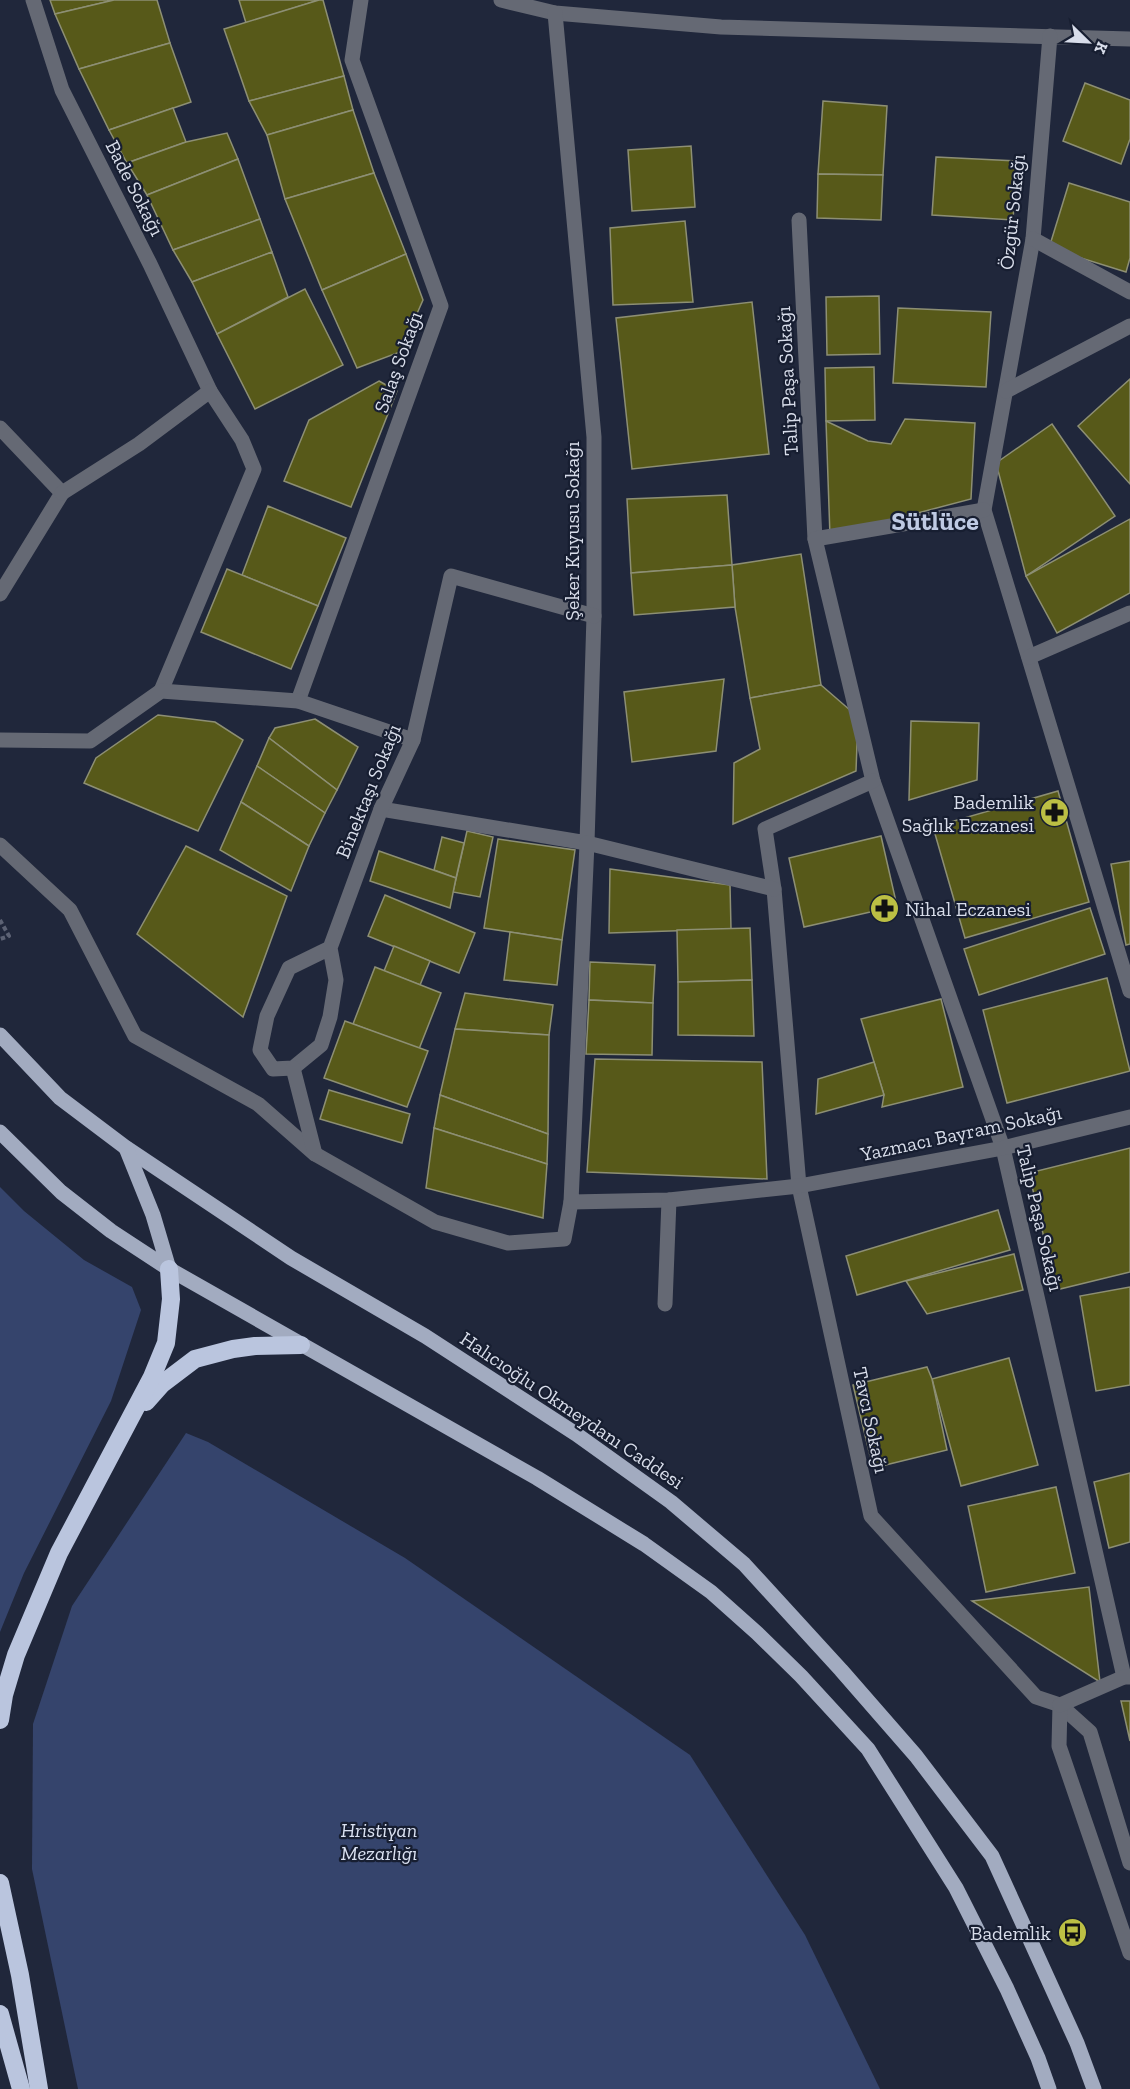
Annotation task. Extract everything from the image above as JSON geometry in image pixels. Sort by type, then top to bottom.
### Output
[{"type":"highway","points":[[0,1720],[4,1695],[24,1636],[59,1553],[152,1377],[166,1343],[171,1299],[169,1269]]},
{"type":"highway","points":[[125,1426],[162,1384],[195,1359],[255,1346],[301,1345]]},
{"type":"highway","points":[[0,1883],[20,1975],[39,2089]]},
{"type":"highway","points":[[0,2014],[21,2089]]},
{"type":"main road","name":"Halıcıoğlu Okmeydanı Caddesi","points":[[0,1035],[60,1098],[126,1147],[291,1258],[425,1336],[576,1434],[671,1502],[744,1564],[916,1756],[992,1856],[1077,2043],[1094,2089]]},
{"type":"main road","points":[[0,1132],[61,1192],[111,1231],[169,1269],[527,1473],[644,1544],[711,1592],[801,1676],[868,1749],[956,1888],[1011,1999],[1038,2058],[1049,2089]]},
{"type":"main road","points":[[126,1147],[153,1215],[169,1269]]},
{"type":"street","name":"Bade Sokağı","points":[[33,0],[62,90],[150,264],[210,391],[242,440],[254,470],[161,691]]},
{"type":"street","name":"Salaş Sokağı","points":[[298,701],[441,306],[352,60],[361,0]]},
{"type":"street","points":[[501,0],[555,13],[721,27],[1130,39]]},
{"type":"street","name":"Şeker Kuyusu Sokağı","points":[[315,1154],[435,1222],[508,1243],[564,1239],[571,1202],[587,843],[594,616],[594,437],[555,13]]},
{"type":"street","name":"Özgür Sokağı","points":[[984,510],[1033,239],[1050,36]]},
{"type":"street","name":"Talip Paşa Sokağı","points":[[799,220],[815,539],[873,781],[1003,1148],[1127,1677]]},
{"type":"street","points":[[1033,239],[1130,292]]},
{"type":"street","points":[[1006,392],[1130,326]]},
{"type":"street","points":[[0,594],[62,493],[139,444],[210,391]]},
{"type":"street","points":[[0,428],[62,493]]},
{"type":"street","points":[[815,539],[984,510],[1130,991]]},
{"type":"street","name":"Binektaşı Sokağı","points":[[330,948],[381,808],[413,740],[451,576],[594,616]]},
{"type":"street","points":[[1029,657],[1130,613]]},
{"type":"street","points":[[0,740],[90,741],[161,691],[298,701],[413,740]]},
{"type":"street","name":"Tavcı Sokağı","points":[[873,781],[765,829],[774,889],[800,1186],[871,1516],[1036,1697],[1060,1705],[1090,1732],[1130,1863]]},
{"type":"street","points":[[381,808],[587,843],[774,889]]},
{"type":"street","points":[[0,844],[70,910],[135,1036],[258,1104],[315,1154]]},
{"type":"street","points":[[330,948],[336,980],[330,1017],[321,1045],[294,1068],[273,1069],[260,1050],[267,1016],[290,968],[330,948]]},
{"type":"street","points":[[294,1068],[315,1154]]},
{"type":"street","name":"Yazmacı Bayram Sokağı","points":[[571,1202],[669,1200],[800,1186],[1003,1148],[1130,1117]]},
{"type":"street","points":[[665,1304],[669,1200]]},
{"type":"street","points":[[1127,1677],[1060,1705],[1059,1746],[1130,1953]]},
{"type":"path","points":[[0,920],[9,936],[0,939]]},
{"type":"green space","points":[[0,1187],[24,1211],[84,1260],[132,1287],[141,1310],[111,1401],[24,1573],[0,1632]]},
{"type":"green space","name":"Hristiyan Mezarlığı","points":[[186,1433],[208,1442],[405,1558],[690,1755],[805,1935],[880,2089],[78,2089],[32,1869],[33,1724],[72,1606]]},
{"type":"building","points":[[50,0],[114,0],[55,14]]},
{"type":"building","points":[[114,0],[157,0],[170,43],[79,69],[55,14]]},
{"type":"building","points":[[239,0],[319,0],[246,23]]},
{"type":"building","points":[[323,0],[344,76],[249,101],[224,29]]},
{"type":"building","points":[[170,43],[191,102],[109,130],[79,69]]},
{"type":"building","points":[[344,76],[353,110],[267,135],[249,101]]},
{"type":"building","points":[[1085,83],[1130,100],[1130,139],[1121,164],[1063,141]]},
{"type":"building","points":[[823,101],[887,106],[883,175],[818,174]]},
{"type":"building","points":[[173,108],[186,142],[127,163],[109,130]]},
{"type":"building","points":[[353,110],[374,173],[285,199],[267,135]]},
{"type":"building","points":[[227,133],[238,159],[147,195],[127,163],[186,142]]},
{"type":"building","points":[[691,146],[695,207],[632,211],[628,150]]},
{"type":"building","points":[[936,157],[1017,161],[1013,220],[932,215]]},
{"type":"building","points":[[238,159],[260,219],[173,250],[147,195]]},
{"type":"building","points":[[374,173],[406,254],[322,290],[285,199]]},
{"type":"building","points":[[818,174],[883,175],[881,220],[817,218]]},
{"type":"building","points":[[1069,183],[1130,202],[1130,258],[1126,272],[1049,248]]},
{"type":"building","points":[[260,219],[272,252],[192,282],[173,250]]},
{"type":"building","points":[[685,221],[693,302],[613,305],[610,228]]},
{"type":"building","points":[[272,252],[288,297],[217,334],[192,282]]},
{"type":"building","points":[[406,254],[423,300],[400,352],[357,368],[322,290]]},
{"type":"building","points":[[305,289],[343,365],[255,409],[217,334]]},
{"type":"building","points":[[879,296],[880,354],[827,355],[826,297]]},
{"type":"building","points":[[752,302],[769,454],[632,469],[616,318]]},
{"type":"building","points":[[898,308],[991,312],[986,387],[893,383]]},
{"type":"building","points":[[874,367],[875,420],[826,421],[825,368]]},
{"type":"building","points":[[1130,379],[1130,484],[1078,426]]},
{"type":"building","points":[[379,381],[397,391],[351,507],[284,481],[309,420]]},
{"type":"building","points":[[905,419],[975,423],[971,499],[830,536],[826,421],[868,441],[891,444]]},
{"type":"building","points":[[1052,424],[1115,516],[1026,576],[996,463]]},
{"type":"building","points":[[727,495],[732,565],[631,573],[627,499]]},
{"type":"building","points":[[268,506],[346,538],[318,606],[242,575]]},
{"type":"building","points":[[1130,519],[1130,593],[1057,633],[1026,576]]},
{"type":"building","points":[[801,554],[821,685],[750,698],[735,607],[732,565]]},
{"type":"building","points":[[732,565],[735,607],[634,615],[631,573]]},
{"type":"building","points":[[227,569],[318,606],[291,669],[201,632]]},
{"type":"building","points":[[724,679],[716,751],[632,762],[624,692]]},
{"type":"building","points":[[821,685],[858,717],[856,771],[733,824],[734,763],[760,749],[750,698]]},
{"type":"building","points":[[158,715],[215,722],[243,740],[198,831],[84,783],[96,758]]},
{"type":"building","points":[[315,719],[358,747],[337,790],[269,738],[275,728]]},
{"type":"building","points":[[911,721],[979,723],[977,780],[909,800]]},
{"type":"building","points":[[269,738],[337,790],[325,813],[257,766]]},
{"type":"building","points":[[257,766],[325,813],[309,846],[241,802]]},
{"type":"building","points":[[1058,791],[1089,902],[965,938],[933,827]]},
{"type":"building","points":[[241,802],[309,846],[291,891],[220,850]]},
{"type":"building","points":[[467,831],[493,837],[480,897],[453,892]]},
{"type":"building","points":[[881,836],[897,906],[804,927],[789,858]]},
{"type":"building","points":[[442,837],[464,843],[456,878],[434,870]]},
{"type":"building","points":[[498,839],[575,850],[562,940],[484,928]]},
{"type":"building","points":[[186,846],[287,896],[243,1017],[137,934]]},
{"type":"building","points":[[379,851],[456,878],[450,908],[370,881]]},
{"type":"building","points":[[1130,861],[1130,944],[1126,945],[1111,864]]},
{"type":"building","points":[[610,869],[730,885],[731,929],[609,933]]},
{"type":"building","points":[[385,895],[475,933],[459,973],[368,936]]},
{"type":"building","points":[[1090,908],[1105,954],[979,995],[964,949]]},
{"type":"building","points":[[750,928],[752,980],[678,982],[677,930]]},
{"type":"building","points":[[510,932],[562,940],[557,985],[504,980]]},
{"type":"building","points":[[394,946],[430,961],[420,985],[384,971]]},
{"type":"building","points":[[590,962],[655,965],[653,1003],[589,1000]]},
{"type":"building","points":[[375,967],[441,993],[419,1049],[353,1024]]},
{"type":"building","points":[[1107,978],[1130,1071],[1007,1103],[983,1010]]},
{"type":"building","points":[[752,980],[754,1036],[678,1035],[678,982]]},
{"type":"building","points":[[465,993],[553,1005],[549,1035],[455,1029]]},
{"type":"building","points":[[941,999],[963,1087],[882,1107],[884,1095],[861,1019]]},
{"type":"building","points":[[589,1000],[653,1003],[652,1055],[586,1054]]},
{"type":"building","points":[[345,1021],[428,1051],[407,1107],[324,1078]]},
{"type":"building","points":[[455,1029],[549,1035],[548,1134],[440,1095]]},
{"type":"building","points":[[595,1059],[762,1062],[767,1179],[587,1172]]},
{"type":"building","points":[[874,1062],[884,1095],[816,1114],[818,1079]]},
{"type":"building","points":[[329,1090],[410,1114],[402,1143],[320,1119]]},
{"type":"building","points":[[440,1095],[548,1134],[547,1164],[434,1128]]},
{"type":"building","points":[[434,1128],[547,1164],[543,1218],[426,1188]]},
{"type":"building","points":[[1130,1148],[1130,1272],[1056,1290],[1029,1173]]},
{"type":"building","points":[[998,1210],[1010,1250],[857,1295],[846,1256]]},
{"type":"building","points":[[1014,1254],[1023,1290],[927,1314],[906,1281]]},
{"type":"building","points":[[1130,1287],[1130,1385],[1096,1391],[1080,1296]]},
{"type":"building","points":[[1009,1358],[1038,1465],[961,1486],[932,1379]]},
{"type":"building","points":[[927,1367],[932,1379],[947,1450],[873,1468],[853,1385]]},
{"type":"building","points":[[1130,1473],[1130,1542],[1109,1548],[1094,1482]]},
{"type":"building","points":[[1056,1487],[1075,1573],[986,1592],[968,1506]]},
{"type":"building","points":[[1089,1587],[1100,1682],[972,1601]]},
{"type":"building","points":[[1121,1701],[1130,1701],[1130,1741]]},
{"type":"place","name":"Bademlik Sağlık Eczanesi","points":[[1055,813]]},
{"type":"place","name":"Nihal Eczanesi","points":[[884,909]]},
{"type":"place","name":"Bademlik","points":[[1072,1933]]},
{"type":"district","name":"Sütlüce","points":[[935,521]]}]
